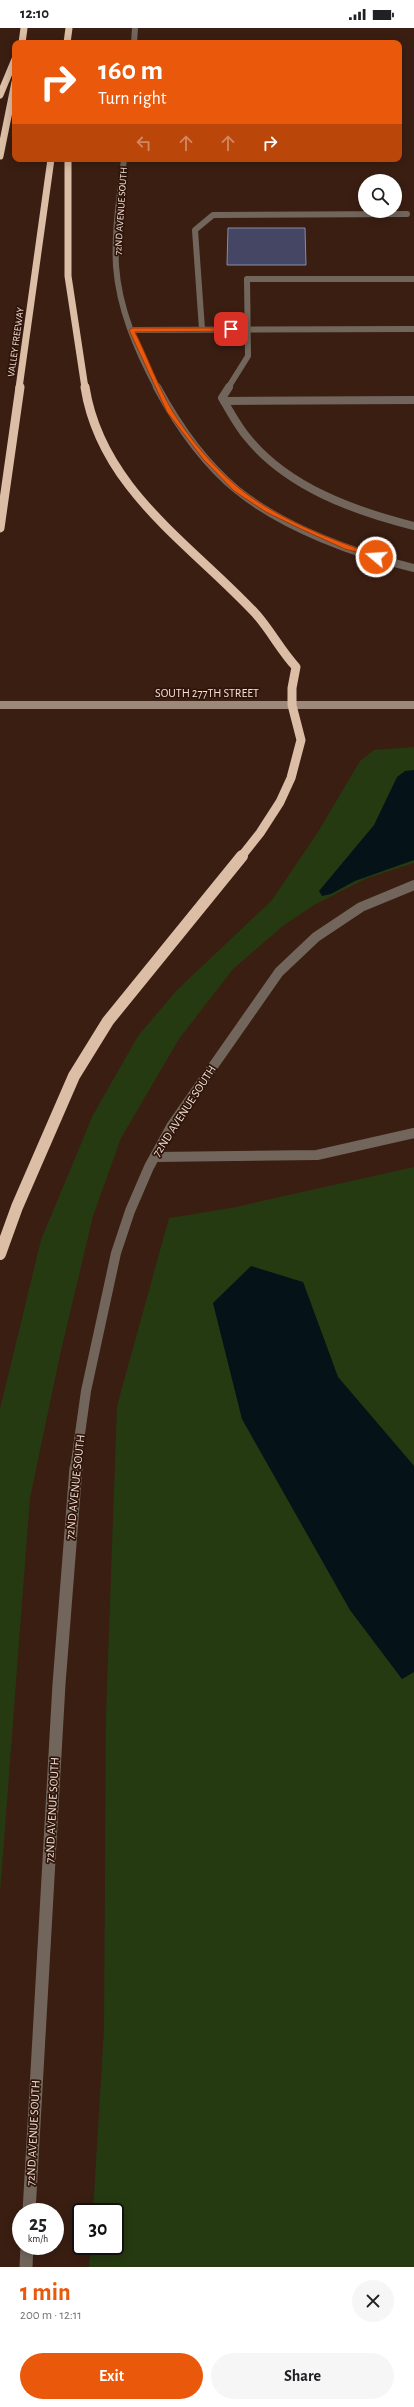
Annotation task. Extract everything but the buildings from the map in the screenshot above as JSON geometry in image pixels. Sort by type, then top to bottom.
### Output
[{"type":"highway","points":[[22,40],[24,28]]},
{"type":"highway","points":[[68,40],[70,28]]},
{"type":"highway","points":[[70,28],[71,40]]},
{"type":"highway","points":[[0,95],[12,66]]},
{"type":"highway","points":[[0,156],[12,97]]},
{"type":"highway","name":"VALLEY FREEWAY","points":[[0,528],[51,162]]},
{"type":"highway","points":[[0,1254],[47,1136],[82,1064],[108,1021],[260,833],[280,802],[291,778],[301,740],[292,705],[292,688],[296,666],[284,654],[274,636],[256,614],[162,525],[140,499],[111,459],[89,412],[68,276],[68,162]]},
{"type":"main road","name":"SOUTH 277TH STREET","points":[[0,705],[414,705]]},
{"type":"street","points":[[134,40],[135,28]]},
{"type":"street","name":"72ND AVENUE SOUTH","points":[[124,162],[117,242],[118,282],[132,330],[170,412],[205,458],[236,490],[268,510],[347,548],[414,568]]},
{"type":"street","points":[[202,329],[195,230],[213,215],[407,214]]},
{"type":"street","points":[[414,279],[247,279],[248,356],[222,398],[250,442],[284,472],[339,502],[414,526]]},
{"type":"street","points":[[132,330],[414,329]]},
{"type":"street","points":[[224,401],[414,400]]},
{"type":"street","name":"72ND AVENUE SOUTH","points":[[30,2203],[58,1692],[75,1472],[86,1391],[116,1253],[130,1211],[155,1157],[176,1119],[280,972],[316,937],[361,907],[414,885]]},
{"type":"street","points":[[155,1157],[183,1158],[317,1155],[414,1133]]},
{"type":"street","points":[[26,2267],[27,2255]]},
{"type":"green space","points":[[414,747],[414,863],[365,879],[314,905],[284,925],[233,969],[179,1039],[121,1138],[93,1216],[60,1355],[30,1498],[0,1893],[0,1409],[41,1240],[93,1115],[138,1036],[176,991],[272,900],[318,832],[360,761],[374,750]]},
{"type":"green space","points":[[414,1167],[414,1466],[338,1377],[303,1282],[213,1303],[242,1419],[350,1610],[402,1679],[414,1672],[414,2267],[89,2267],[90,2255],[124,2255],[124,2203],[94,2203],[104,2030],[106,1715],[117,1406],[169,1218],[231,1208]]},
{"type":"shaded area","points":[[414,770],[414,860],[355,881],[331,894],[322,896],[319,891],[374,825],[397,777],[405,771]]},
{"type":"shaded area","points":[[251,1266],[303,1282],[338,1377],[414,1466],[414,1672],[402,1679],[350,1610],[242,1419],[213,1303]]},
{"type":"route","points":[[231,329],[132,330],[170,412],[205,458],[236,490],[268,510],[303,527],[347,548],[376,557]]}]
